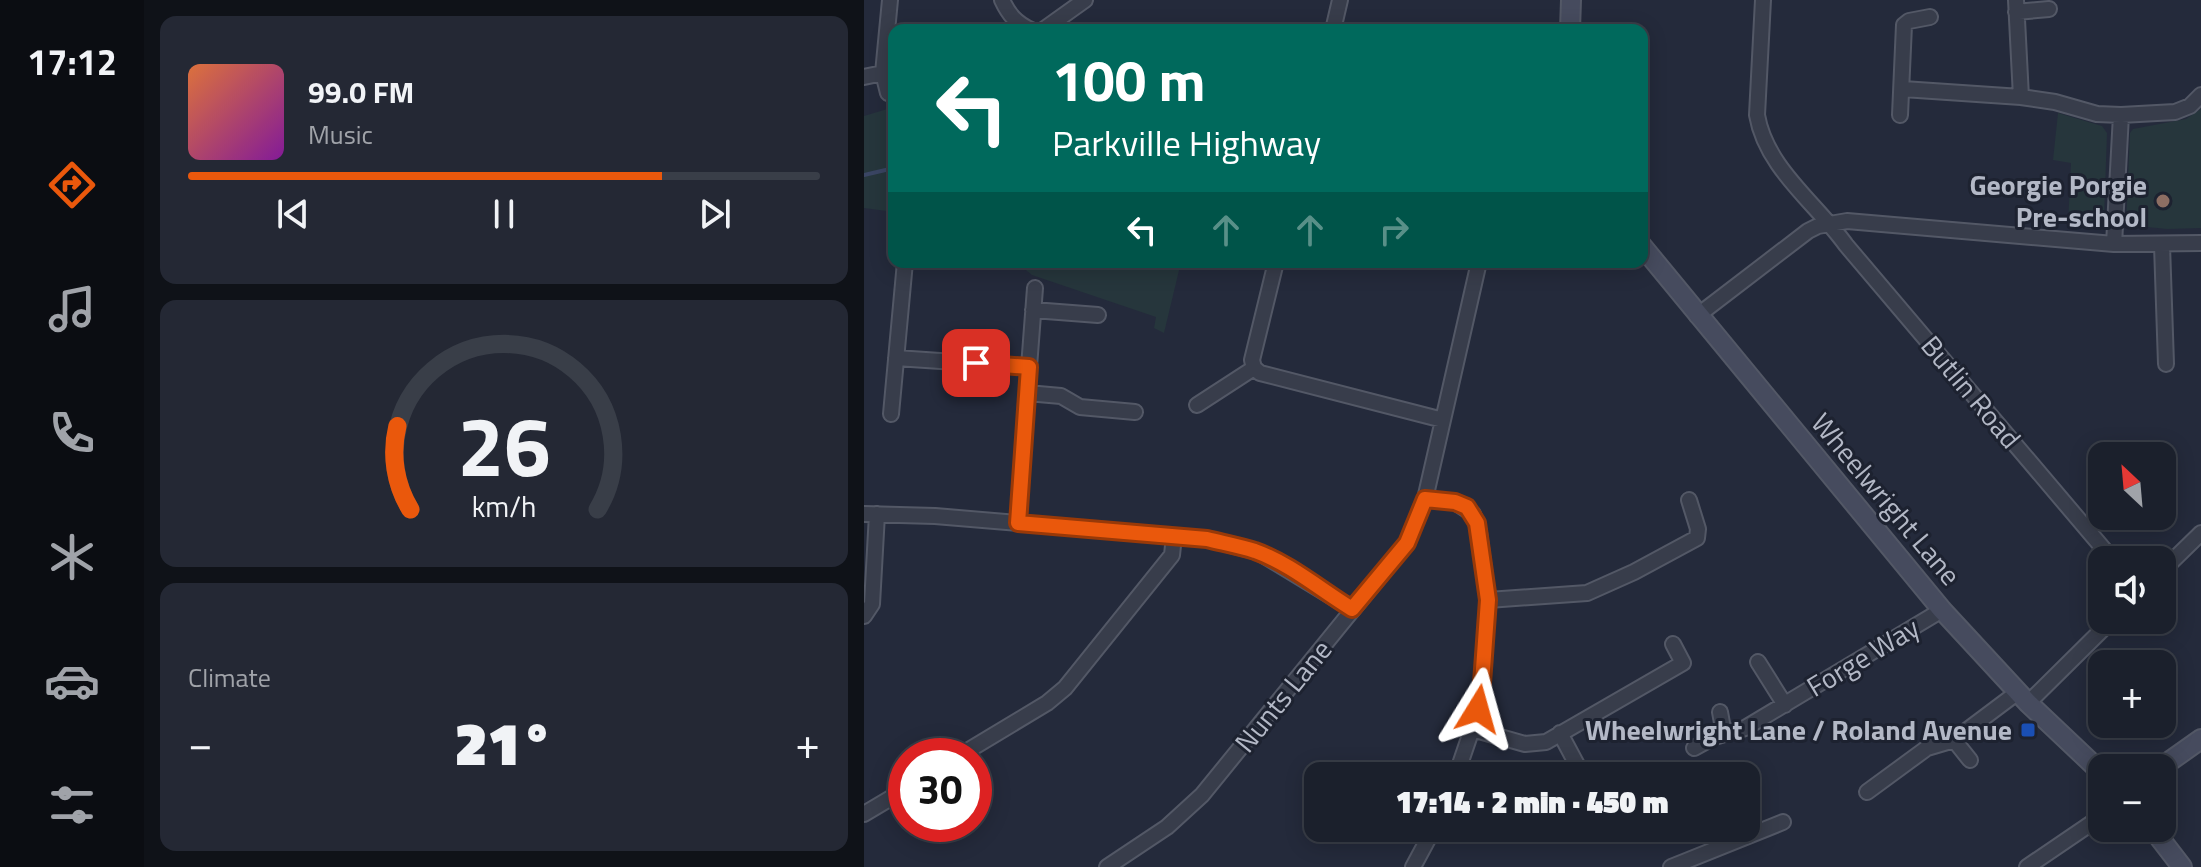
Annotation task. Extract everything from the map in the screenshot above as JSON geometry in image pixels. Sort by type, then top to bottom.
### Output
[{"type":"street","points":[[888,93],[883,73],[890,0]]},
{"type":"street","points":[[1002,0],[1008,14],[1019,24]]},
{"type":"street","points":[[1051,24],[1085,0]]},
{"type":"street","points":[[1334,24],[1340,0]]},
{"type":"street","name":"Butlin Road","points":[[1763,0],[1757,115],[1767,148],[1813,207],[1830,223],[2101,546]]},
{"type":"street","points":[[1561,24],[1571,1]]},
{"type":"street","points":[[1570,24],[1571,1]]},
{"type":"street","points":[[2021,97],[2016,6],[2049,9]]},
{"type":"street","points":[[1900,115],[1904,25],[1930,17]]},
{"type":"street","points":[[864,77],[883,73]]},
{"type":"street","points":[[1903,89],[2021,97],[2055,102],[2097,114],[2121,115],[2175,112],[2190,106],[2201,95]]},
{"type":"street","points":[[2114,244],[2121,115]]},
{"type":"street","points":[[1697,316],[1808,231],[1830,223],[1847,221],[2114,244],[2201,243]]},
{"type":"street","points":[[2162,245],[2166,364]]},
{"type":"street","name":"Wheelwright Lane","points":[[1648,254],[1942,610],[2023,698],[2088,760]]},
{"type":"street","points":[[891,414],[904,268]]},
{"type":"street","points":[[1275,268],[1252,360],[1254,368],[1260,373],[1443,420]]},
{"type":"street","name":"Nunts Lane","points":[[1107,867],[1167,827],[1202,795],[1407,543],[1425,499],[1478,268]]},
{"type":"street","points":[[1018,523],[1035,288]]},
{"type":"street","points":[[1033,310],[1098,315]]},
{"type":"street","points":[[896,358],[1029,367]]},
{"type":"street","points":[[1197,405],[1254,368]]},
{"type":"street","points":[[1027,393],[1061,396],[1080,407],[1135,412]]},
{"type":"street","points":[[1425,499],[1455,502],[1473,514],[1479,532],[1488,600],[1482,683],[1461,762]]},
{"type":"street","points":[[1488,600],[1587,593],[1634,572],[1697,538],[1698,529],[1689,500]]},
{"type":"street","points":[[864,616],[872,604],[870,514],[1207,539],[1258,552],[1352,609]]},
{"type":"street","points":[[2176,557],[2201,533]]},
{"type":"street","points":[[989,738],[1047,703],[1065,688],[1172,555],[1174,536]]},
{"type":"street","name":"Forge Way","points":[[1694,748],[1745,728],[1942,610]]},
{"type":"street","points":[[1867,792],[1927,748],[1954,740],[2023,698],[2096,634]]},
{"type":"street","points":[[1472,729],[1537,745],[1683,663],[1673,644]]},
{"type":"street","name":"Forge Way","points":[[1758,662],[1785,705]]},
{"type":"street","points":[[1720,712],[1724,734]]},
{"type":"street","points":[[1560,733],[1576,762]]},
{"type":"street","points":[[2176,757],[2201,739]]},
{"type":"street","points":[[1954,740],[1970,760]]},
{"type":"street","points":[[864,814],[888,800]]},
{"type":"street","points":[[1671,867],[1783,822]]},
{"type":"street","points":[[2027,867],[2088,826]]},
{"type":"street","points":[[1413,867],[1426,842]]},
{"type":"street","points":[[2163,842],[2182,867]]},
{"type":"shaded area","points":[[888,109],[888,211],[864,208],[864,116]]},
{"type":"shaded area","points":[[2201,109],[2201,228],[2126,225],[2130,133],[2133,129],[2186,119]]},
{"type":"shaded area","points":[[2058,113],[2102,126],[2107,133],[2102,224],[2068,224],[2071,163],[2053,160]]},
{"type":"shaded area","points":[[1023,268],[1180,268],[1164,333],[1154,328],[1156,317],[1032,275]]},
{"type":"waterway","points":[[864,175],[888,169]]},
{"type":"place","name":"Georgie Porgie Pre-school","points":[[2163,201]]},
{"type":"place","name":"Wheelwright Lane / Roland Avenue","points":[[2028,730]]},
{"type":"route","points":[[976,363],[1029,367],[1018,523],[1207,539],[1235,546],[1258,552],[1279,563],[1352,609],[1400,554],[1418,522],[1425,499],[1455,502],[1467,507],[1477,523],[1488,600],[1478,709]]}]
